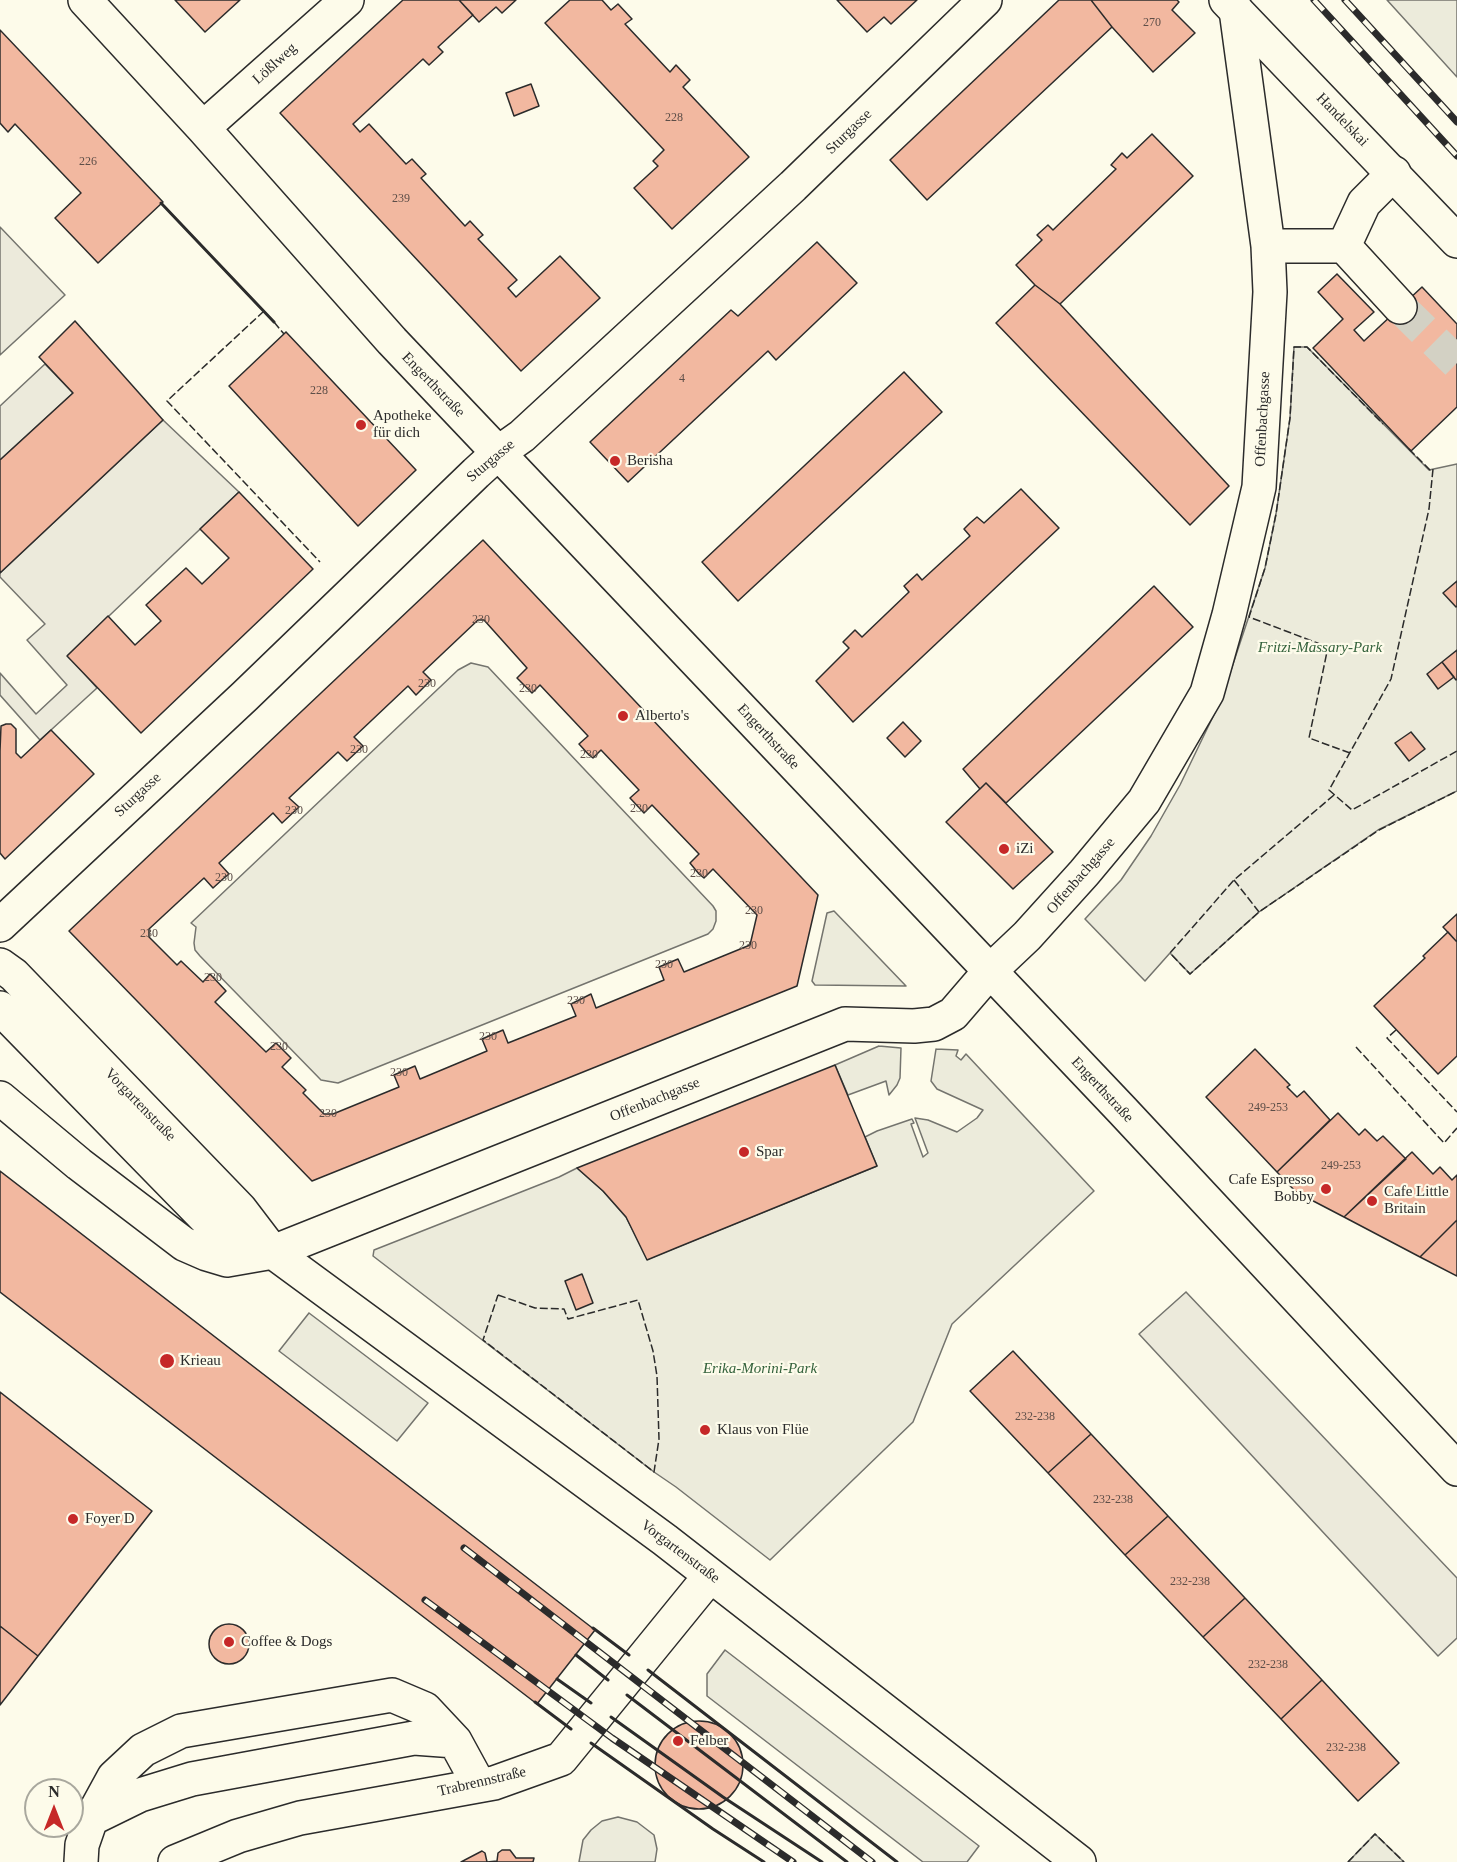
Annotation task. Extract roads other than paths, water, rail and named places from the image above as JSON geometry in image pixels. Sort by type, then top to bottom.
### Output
[{"type":"street","name":"Engerthstraße","points":[[85,0],[203,128],[392,341],[990,971],[1457,1469]]},
{"type":"street","name":"Lößlweg","points":[[203,128],[347,0]]},
{"type":"street","name":"Sturgasse","points":[[0,925],[236,704],[498,453],[522,436],[794,186],[985,0]]},
{"type":"street","name":"Handelskai","points":[[1231,5],[1457,241]]},
{"type":"street","name":"Offenbachgasse","points":[[0,1098],[79,1164],[184,1244],[227,1260],[273,1252],[844,1023],[914,1026],[934,1024],[953,1014],[990,971],[1028,936],[1056,905],[1144,801],[1207,693],[1230,611],[1259,488],[1270,292],[1268,246],[1231,5]]},
{"type":"street","points":[[1344,246],[1364,203],[1394,173]]},
{"type":"street","points":[[1268,246],[1344,246],[1400,307]]},
{"type":"street","name":"Vorgartenstraße","points":[[0,965],[14,975],[240,1209],[273,1252]]},
{"type":"street","name":"Vorgartenstraße","points":[[0,1008],[215,1228],[273,1252],[665,1540],[1079,1862]]},
{"type":"street","name":"Trabrennstraße","points":[[175,1862],[238,1836],[300,1818],[479,1785],[526,1773],[561,1759],[710,1576]]},
{"type":"street","points":[[81,1862],[82,1845],[91,1819],[114,1777],[143,1750],[181,1731],[392,1695],[424,1709],[455,1741],[479,1785]]},
{"type":"street","points":[[91,1819],[140,1795],[192,1779],[414,1737],[455,1741]]},
{"type":"tunnel","points":[[1400,307],[1457,363]]},
{"type":"railway","points":[[1314,0],[1457,156]]},
{"type":"railway","points":[[1345,0],[1457,122]]},
{"type":"railway","points":[[464,1548],[872,1862]]},
{"type":"railway","points":[[425,1600],[612,1738],[793,1862]]},
{"type":"place","name":"Apotheke für dich","points":[[361,425]]},
{"type":"place","name":"Berisha","points":[[615,461]]},
{"type":"place","name":"Alberto's","points":[[623,716]]},
{"type":"place","name":"iZi","points":[[1004,849]]},
{"type":"place","name":"Spar","points":[[744,1152]]},
{"type":"place","name":"Cafe Espresso Bobby","points":[[1326,1189]]},
{"type":"place","name":"Cafe Little Britain","points":[[1372,1201]]},
{"type":"place","name":"Krieau","points":[[167,1361]]},
{"type":"place","name":"Klaus von Flüe","points":[[705,1430]]},
{"type":"place","name":"Foyer D","points":[[73,1519]]},
{"type":"place","name":"Coffee & Dogs","points":[[229,1642]]},
{"type":"place","name":"Felber","points":[[678,1741]]},
{"type":"park label","name":"Fritzi-Massary-Park","points":[[1320,648]]},
{"type":"park label","name":"Erika-Morini-Park","points":[[760,1369]]}]
